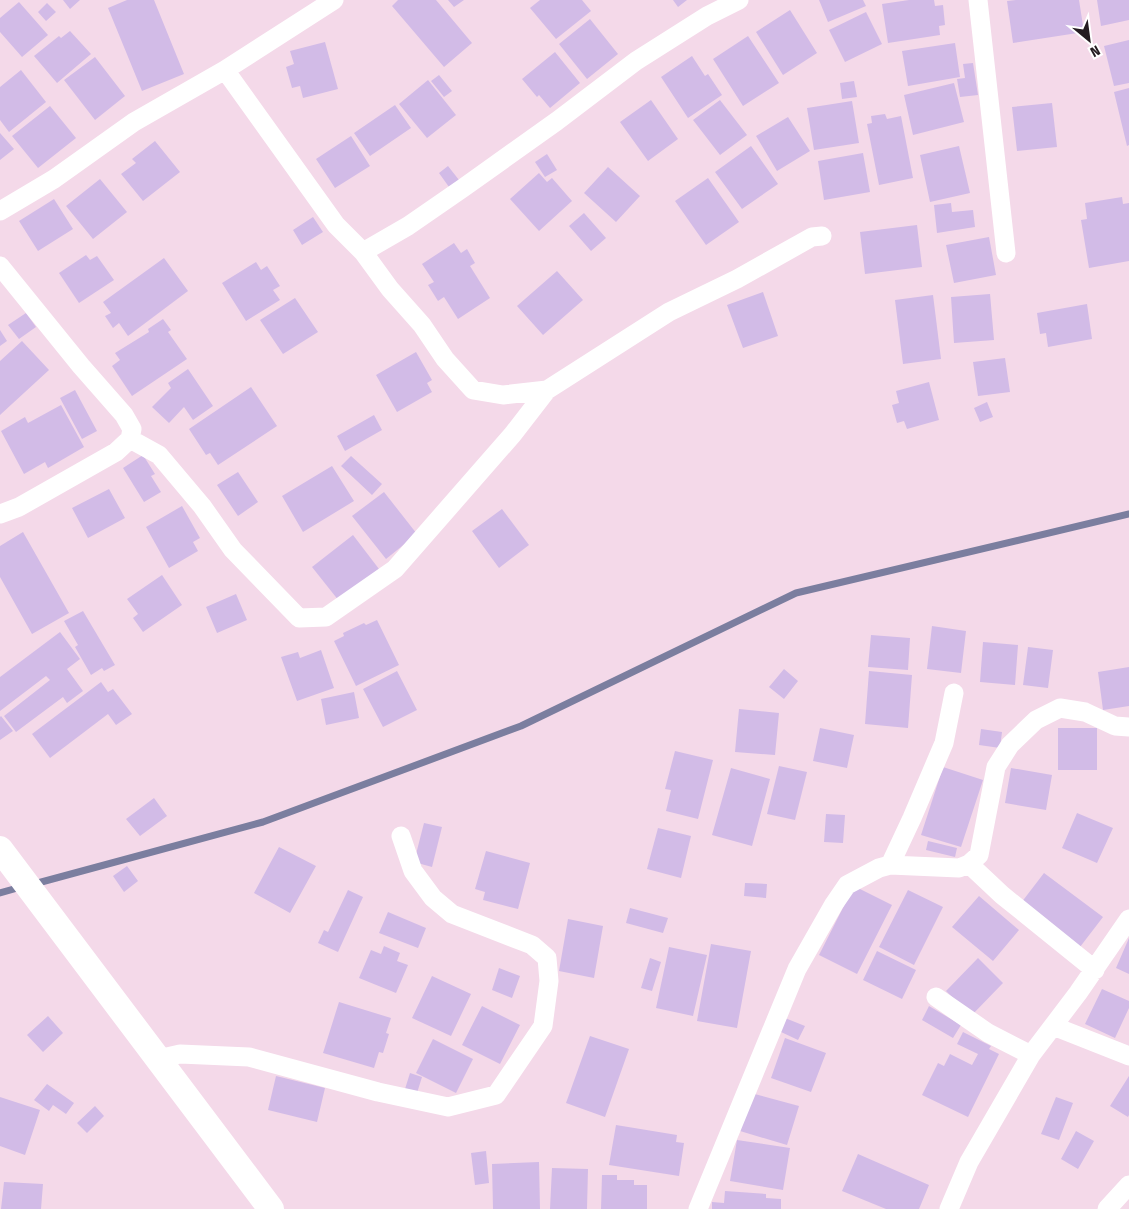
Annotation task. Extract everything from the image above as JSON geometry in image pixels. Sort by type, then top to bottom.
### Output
[{"type":"main road","points":[[0,849],[271,1209]]},
{"type":"street","points":[[0,211],[54,179],[134,122],[225,70],[334,0]]},
{"type":"street","points":[[364,252],[408,226],[470,183],[557,121],[636,60],[707,16],[739,0]]},
{"type":"street","points":[[978,0],[1006,253]]},
{"type":"street","points":[[225,70],[336,226],[364,252],[390,289],[422,325],[445,359],[473,390],[503,395],[547,390]]},
{"type":"street","points":[[130,439],[159,455],[202,506],[234,550],[299,618],[326,616],[395,569],[513,434],[547,390],[669,312],[737,279],[812,237],[822,236]]},
{"type":"street","points":[[0,266],[81,366],[124,415],[132,429],[130,439],[116,452],[19,506],[0,514]]},
{"type":"street","points":[[890,864],[944,743],[954,693]]},
{"type":"street","points":[[698,1209],[797,969],[834,904],[848,885],[890,864],[959,868],[969,864],[979,855],[996,767],[1010,745],[1036,720],[1060,708],[1085,712],[1115,726],[1129,727]]},
{"type":"street","points":[[158,1060],[180,1054],[249,1057],[378,1092],[448,1107],[496,1094],[543,1026],[549,980],[547,958],[532,944],[452,914],[433,898],[413,871],[401,836]]},
{"type":"street","points":[[969,864],[1002,895],[1095,970]]},
{"type":"street","points":[[949,1209],[969,1162],[1031,1055],[1095,970],[1129,919]]},
{"type":"street","points":[[936,997],[988,1032],[1031,1055]]},
{"type":"street","points":[[1053,1026],[1129,1056]]},
{"type":"street","points":[[1107,1209],[1129,1185]]},
{"type":"building","points":[[63,0],[80,0],[70,9]]},
{"type":"building","points":[[127,0],[154,0],[184,74],[142,91],[108,8]]},
{"type":"building","points":[[398,0],[436,0],[472,43],[444,67],[392,6]]},
{"type":"building","points":[[448,0],[464,0],[454,7]]},
{"type":"building","points":[[540,0],[582,0],[591,11],[556,39],[530,8]]},
{"type":"building","points":[[673,0],[687,0],[678,7]]},
{"type":"building","points":[[819,0],[863,0],[866,6],[828,22]]},
{"type":"building","points":[[909,0],[934,0],[935,6],[943,5],[945,25],[939,26],[940,35],[888,43],[882,4]]},
{"type":"building","points":[[1079,0],[1084,32],[1013,43],[1007,1]]},
{"type":"building","points":[[1097,0],[1129,0],[1129,20],[1101,26]]},
{"type":"building","points":[[19,2],[48,35],[22,57],[0,32],[0,18]]},
{"type":"building","points":[[47,3],[56,12],[46,21],[38,12]]},
{"type":"building","points":[[790,10],[817,53],[783,75],[756,32]]},
{"type":"building","points":[[866,12],[882,44],[845,62],[829,30]]},
{"type":"building","points":[[590,19],[618,54],[587,79],[559,44]]},
{"type":"building","points":[[70,31],[91,54],[57,83],[34,56],[59,36],[61,38]]},
{"type":"building","points":[[748,36],[779,83],[743,106],[713,59]]},
{"type":"building","points":[[1129,40],[1129,83],[1114,86],[1104,46]]},
{"type":"building","points":[[325,42],[338,89],[303,98],[300,86],[292,88],[286,67],[294,64],[290,51]]},
{"type":"building","points":[[955,43],[960,77],[908,86],[902,51]]},
{"type":"building","points":[[555,52],[580,83],[550,108],[539,95],[537,97],[522,79]]},
{"type":"building","points":[[692,56],[705,76],[708,74],[722,95],[688,118],[661,77]]},
{"type":"building","points":[[95,57],[125,96],[95,120],[64,80]]},
{"type":"building","points":[[973,63],[978,95],[960,97],[957,79],[965,78],[963,64]]},
{"type":"building","points":[[21,70],[46,102],[9,132],[0,120],[0,87]]},
{"type":"building","points":[[439,75],[452,91],[444,97],[431,81]]},
{"type":"building","points":[[428,80],[456,115],[427,138],[399,104]]},
{"type":"building","points":[[854,81],[857,97],[842,99],[840,83]]},
{"type":"building","points":[[954,83],[964,122],[913,135],[904,95]]},
{"type":"building","points":[[1129,88],[1129,145],[1127,146],[1114,92]]},
{"type":"building","points":[[651,100],[678,139],[648,161],[620,122]]},
{"type":"building","points":[[720,100],[747,135],[720,155],[693,120]]},
{"type":"building","points":[[852,101],[859,143],[814,150],[807,108]]},
{"type":"building","points":[[1052,103],[1057,147],[1017,151],[1012,107]]},
{"type":"building","points":[[395,105],[411,128],[370,156],[354,133]]},
{"type":"building","points":[[50,106],[76,138],[38,168],[12,136]]},
{"type":"building","points":[[885,114],[887,119],[901,116],[913,178],[879,185],[867,124],[872,123],[871,116]]},
{"type":"building","points":[[788,117],[810,151],[777,171],[756,136]]},
{"type":"building","points":[[0,133],[14,149],[0,160]]},
{"type":"building","points":[[351,136],[370,166],[335,188],[316,159]]},
{"type":"building","points":[[155,141],[180,172],[143,201],[121,174],[136,163],[132,159]]},
{"type":"building","points":[[751,146],[778,184],[742,209],[715,172]]},
{"type":"building","points":[[959,146],[970,193],[930,202],[920,155]]},
{"type":"building","points":[[863,153],[870,192],[824,200],[818,161]]},
{"type":"building","points":[[547,154],[557,170],[545,177],[535,162]]},
{"type":"building","points":[[448,166],[459,180],[449,187],[439,173]]},
{"type":"building","points":[[608,167],[640,196],[616,222],[584,193]]},
{"type":"building","points":[[539,173],[547,182],[552,178],[572,201],[539,231],[510,199]]},
{"type":"building","points":[[708,178],[739,222],[706,245],[675,201]]},
{"type":"building","points":[[100,179],[127,212],[93,239],[66,206]]},
{"type":"building","points":[[1122,197],[1123,204],[1129,203],[1129,261],[1089,268],[1081,220],[1087,219],[1085,203]]},
{"type":"building","points":[[54,199],[73,229],[38,251],[19,221]]},
{"type":"building","points":[[951,203],[952,212],[973,210],[975,227],[937,233],[934,205]]},
{"type":"building","points":[[584,213],[606,238],[591,251],[569,226]]},
{"type":"building","points":[[313,217],[323,232],[302,245],[293,230]]},
{"type":"building","points":[[917,225],[922,267],[865,274],[860,232]]},
{"type":"building","points":[[989,237],[996,275],[954,283],[946,245]]},
{"type":"building","points":[[454,243],[461,253],[467,249],[475,263],[470,266],[490,298],[458,319],[444,297],[438,301],[428,285],[434,282],[422,264]]},
{"type":"building","points":[[86,255],[90,260],[97,256],[114,280],[79,303],[59,273]]},
{"type":"building","points":[[164,258],[188,291],[128,336],[119,323],[113,328],[105,316],[111,313],[103,302]]},
{"type":"building","points":[[256,262],[261,270],[267,266],[280,286],[273,290],[280,300],[246,321],[222,283]]},
{"type":"building","points":[[557,271],[583,300],[543,335],[517,306]]},
{"type":"building","points":[[763,292],[778,336],[743,348],[727,305]]},
{"type":"building","points":[[990,294],[994,340],[954,343],[951,297]]},
{"type":"building","points":[[933,295],[941,359],[903,364],[895,300]]},
{"type":"building","points":[[295,298],[318,332],[283,354],[260,320]]},
{"type":"building","points":[[1087,304],[1092,339],[1048,347],[1046,333],[1040,334],[1037,313]]},
{"type":"building","points":[[26,313],[36,327],[19,339],[8,325]]},
{"type":"building","points":[[163,319],[171,330],[168,332],[187,359],[132,396],[112,366],[120,360],[115,353],[149,332],[148,329]]},
{"type":"building","points":[[0,330],[7,341],[0,346]]},
{"type":"building","points":[[22,341],[49,370],[0,415],[0,361]]},
{"type":"building","points":[[416,352],[432,380],[427,383],[432,392],[397,412],[376,375]]},
{"type":"building","points":[[1005,358],[1010,392],[978,396],[973,362]]},
{"type":"building","points":[[188,369],[213,406],[193,420],[184,407],[169,423],[152,407],[171,388],[168,383]]},
{"type":"building","points":[[929,382],[939,420],[907,429],[904,421],[897,423],[892,405],[899,403],[896,391]]},
{"type":"building","points":[[251,387],[277,426],[218,465],[210,453],[206,455],[189,429]]},
{"type":"building","points":[[75,390],[97,431],[82,439],[60,398]]},
{"type":"building","points":[[987,402],[993,417],[980,422],[974,408]]},
{"type":"building","points":[[61,405],[84,447],[48,468],[45,462],[24,474],[1,431],[25,417],[28,423]]},
{"type":"building","points":[[374,415],[382,430],[345,451],[337,436]]},
{"type":"building","points":[[143,455],[155,474],[151,476],[161,492],[144,502],[123,468]]},
{"type":"building","points":[[351,456],[382,484],[372,495],[341,466]]},
{"type":"building","points":[[332,466],[354,501],[303,532],[282,496]]},
{"type":"building","points":[[238,472],[258,502],[238,516],[217,485]]},
{"type":"building","points":[[109,489],[125,518],[88,538],[72,508]]},
{"type":"building","points":[[384,492],[417,534],[386,559],[352,516]]},
{"type":"building","points":[[182,506],[200,538],[193,542],[198,551],[169,568],[146,527]]},
{"type":"building","points":[[502,509],[529,545],[499,568],[472,531]]},
{"type":"building","points":[[23,532],[69,613],[32,634],[0,577],[0,546]]},
{"type":"building","points":[[353,535],[379,569],[339,601],[312,567]]},
{"type":"building","points":[[162,575],[182,605],[143,632],[133,618],[138,614],[127,599]]},
{"type":"building","points":[[236,594],[247,620],[217,633],[206,607]]},
{"type":"building","points":[[83,611],[115,665],[104,671],[102,668],[91,675],[75,647],[78,645],[64,621]]},
{"type":"building","points":[[377,620],[399,665],[356,686],[334,641],[344,636],[343,633],[364,623],[366,625]]},
{"type":"building","points":[[932,626],[966,631],[961,673],[927,669]]},
{"type":"building","points":[[60,632],[80,659],[67,669],[83,691],[67,703],[63,697],[16,732],[4,716],[50,680],[46,676],[0,711],[0,677]]},
{"type":"building","points":[[871,635],[910,638],[908,670],[868,667]]},
{"type":"building","points":[[983,642],[1018,645],[1015,685],[980,682]]},
{"type":"building","points":[[1028,647],[1053,650],[1048,688],[1023,685]]},
{"type":"building","points":[[321,650],[334,688],[297,701],[281,657],[298,652],[300,658]]},
{"type":"building","points":[[1129,667],[1129,706],[1103,710],[1098,672]]},
{"type":"building","points":[[784,669],[798,681],[784,699],[769,687]]},
{"type":"building","points":[[397,671],[417,710],[383,727],[363,689]]},
{"type":"building","points":[[869,671],[912,675],[908,728],[865,724]]},
{"type":"building","points":[[101,682],[108,692],[113,689],[132,714],[116,725],[108,714],[50,758],[32,734]]},
{"type":"building","points":[[354,692],[359,718],[326,725],[321,699]]},
{"type":"building","points":[[739,709],[779,713],[775,755],[735,752]]},
{"type":"building","points":[[0,717],[13,731],[0,740]]},
{"type":"building","points":[[820,728],[854,735],[847,768],[813,761]]},
{"type":"building","points":[[1058,728],[1097,728],[1097,770],[1058,770]]},
{"type":"building","points":[[981,729],[1002,732],[1000,748],[979,745]]},
{"type":"building","points":[[675,751],[713,760],[698,819],[666,811],[671,790],[665,789]]},
{"type":"building","points":[[779,766],[807,772],[795,820],[767,814]]},
{"type":"building","points":[[943,767],[983,780],[961,847],[921,835]]},
{"type":"building","points":[[731,768],[770,779],[752,846],[712,835]]},
{"type":"building","points":[[1011,768],[1052,775],[1046,810],[1005,803]]},
{"type":"building","points":[[154,798],[167,816],[140,836],[126,819]]},
{"type":"building","points":[[1077,813],[1113,828],[1097,863],[1062,848]]},
{"type":"building","points":[[826,814],[845,815],[843,843],[824,842]]},
{"type":"building","points":[[424,823],[442,827],[432,867],[414,862]]},
{"type":"building","points":[[658,828],[691,836],[681,878],[647,869]]},
{"type":"building","points":[[928,841],[957,848],[955,857],[926,850]]},
{"type":"building","points":[[279,847],[316,866],[290,913],[254,893]]},
{"type":"building","points":[[486,851],[530,863],[518,909],[483,900],[485,892],[475,889]]},
{"type":"building","points":[[127,866],[138,881],[124,892],[113,876]]},
{"type":"building","points":[[1044,873],[1103,917],[1080,947],[1021,903]]},
{"type":"building","points":[[745,883],[767,884],[766,898],[744,896]]},
{"type":"building","points":[[854,886],[892,905],[857,974],[819,955]]},
{"type":"building","points":[[348,890],[363,897],[338,952],[318,943],[324,930],[328,932]]},
{"type":"building","points":[[908,890],[943,907],[914,965],[879,947]]},
{"type":"building","points":[[979,896],[1019,930],[993,961],[952,927]]},
{"type":"building","points":[[630,908],[668,918],[663,933],[626,923]]},
{"type":"building","points":[[388,912],[426,928],[418,948],[379,933]]},
{"type":"building","points":[[568,919],[603,926],[594,978],[559,971]]},
{"type":"building","points":[[1129,938],[1129,974],[1116,968]]},
{"type":"building","points":[[711,944],[751,951],[737,1028],[697,1021]]},
{"type":"building","points":[[384,946],[400,953],[397,961],[408,965],[396,993],[359,978],[371,950],[381,954]]},
{"type":"building","points":[[669,947],[707,955],[693,1016],[656,1008]]},
{"type":"building","points":[[877,951],[916,970],[902,999],[863,980]]},
{"type":"building","points":[[650,958],[661,962],[652,991],[641,988]]},
{"type":"building","points":[[978,958],[1003,983],[971,1016],[946,991]]},
{"type":"building","points":[[499,968],[520,976],[512,998],[492,990]]},
{"type":"building","points":[[432,976],[471,994],[451,1036],[412,1018]]},
{"type":"building","points":[[1102,989],[1129,1001],[1129,1008],[1115,1038],[1085,1024]]},
{"type":"building","points":[[339,1002],[391,1018],[386,1033],[389,1034],[383,1053],[379,1052],[374,1068],[323,1053]]},
{"type":"building","points":[[482,1006],[520,1025],[500,1064],[462,1045]]},
{"type":"building","points":[[929,1006],[961,1025],[953,1038],[922,1020]]},
{"type":"building","points":[[48,1016],[63,1033],[43,1052],[27,1035]]},
{"type":"building","points":[[785,1018],[805,1026],[798,1040],[779,1031]]},
{"type":"building","points":[[963,1032],[991,1046],[989,1049],[999,1054],[968,1117],[922,1095],[938,1063],[944,1066],[950,1054],[972,1065],[978,1054],[957,1044]]},
{"type":"building","points":[[590,1036],[629,1049],[605,1117],[566,1103]]},
{"type":"building","points":[[785,1038],[826,1053],[811,1092],[771,1078]]},
{"type":"building","points":[[433,1039],[473,1059],[456,1093],[416,1073]]},
{"type":"building","points":[[410,1073],[422,1077],[417,1093],[405,1089]]},
{"type":"building","points":[[276,1076],[325,1088],[317,1122],[268,1110]]},
{"type":"building","points":[[1129,1076],[1129,1115],[1128,1117],[1110,1106]]},
{"type":"building","points":[[47,1084],[74,1103],[66,1114],[53,1105],[49,1111],[34,1100]]},
{"type":"building","points":[[751,1093],[799,1106],[787,1145],[740,1131]]},
{"type":"building","points":[[0,1097],[40,1110],[25,1155],[0,1146]]},
{"type":"building","points":[[1056,1097],[1073,1103],[1059,1140],[1041,1134]]},
{"type":"building","points":[[95,1106],[104,1116],[87,1133],[77,1123]]},
{"type":"building","points":[[616,1125],[677,1135],[676,1142],[684,1143],[679,1176],[609,1165]]},
{"type":"building","points":[[1076,1131],[1094,1141],[1078,1169],[1061,1159]]},
{"type":"building","points":[[737,1140],[790,1148],[783,1190],[730,1181]]},
{"type":"building","points":[[486,1151],[489,1183],[475,1185],[471,1153]]},
{"type":"building","points":[[858,1154],[929,1185],[919,1209],[886,1209],[842,1191]]},
{"type":"building","points":[[539,1162],[540,1209],[493,1209],[492,1164]]},
{"type":"building","points":[[552,1168],[588,1169],[587,1209],[550,1209]]},
{"type":"building","points":[[602,1175],[617,1175],[617,1180],[634,1180],[634,1185],[647,1185],[647,1209],[601,1209]]},
{"type":"building","points":[[4,1182],[43,1184],[41,1209],[1,1209]]},
{"type":"building","points":[[725,1191],[766,1194],[766,1198],[781,1199],[781,1209],[712,1209],[712,1202],[724,1203]]},
{"type":"waterway","points":[[34,884],[263,822],[521,726],[796,593],[1129,514]]},
{"type":"waterway","points":[[0,893],[21,887]]}]
